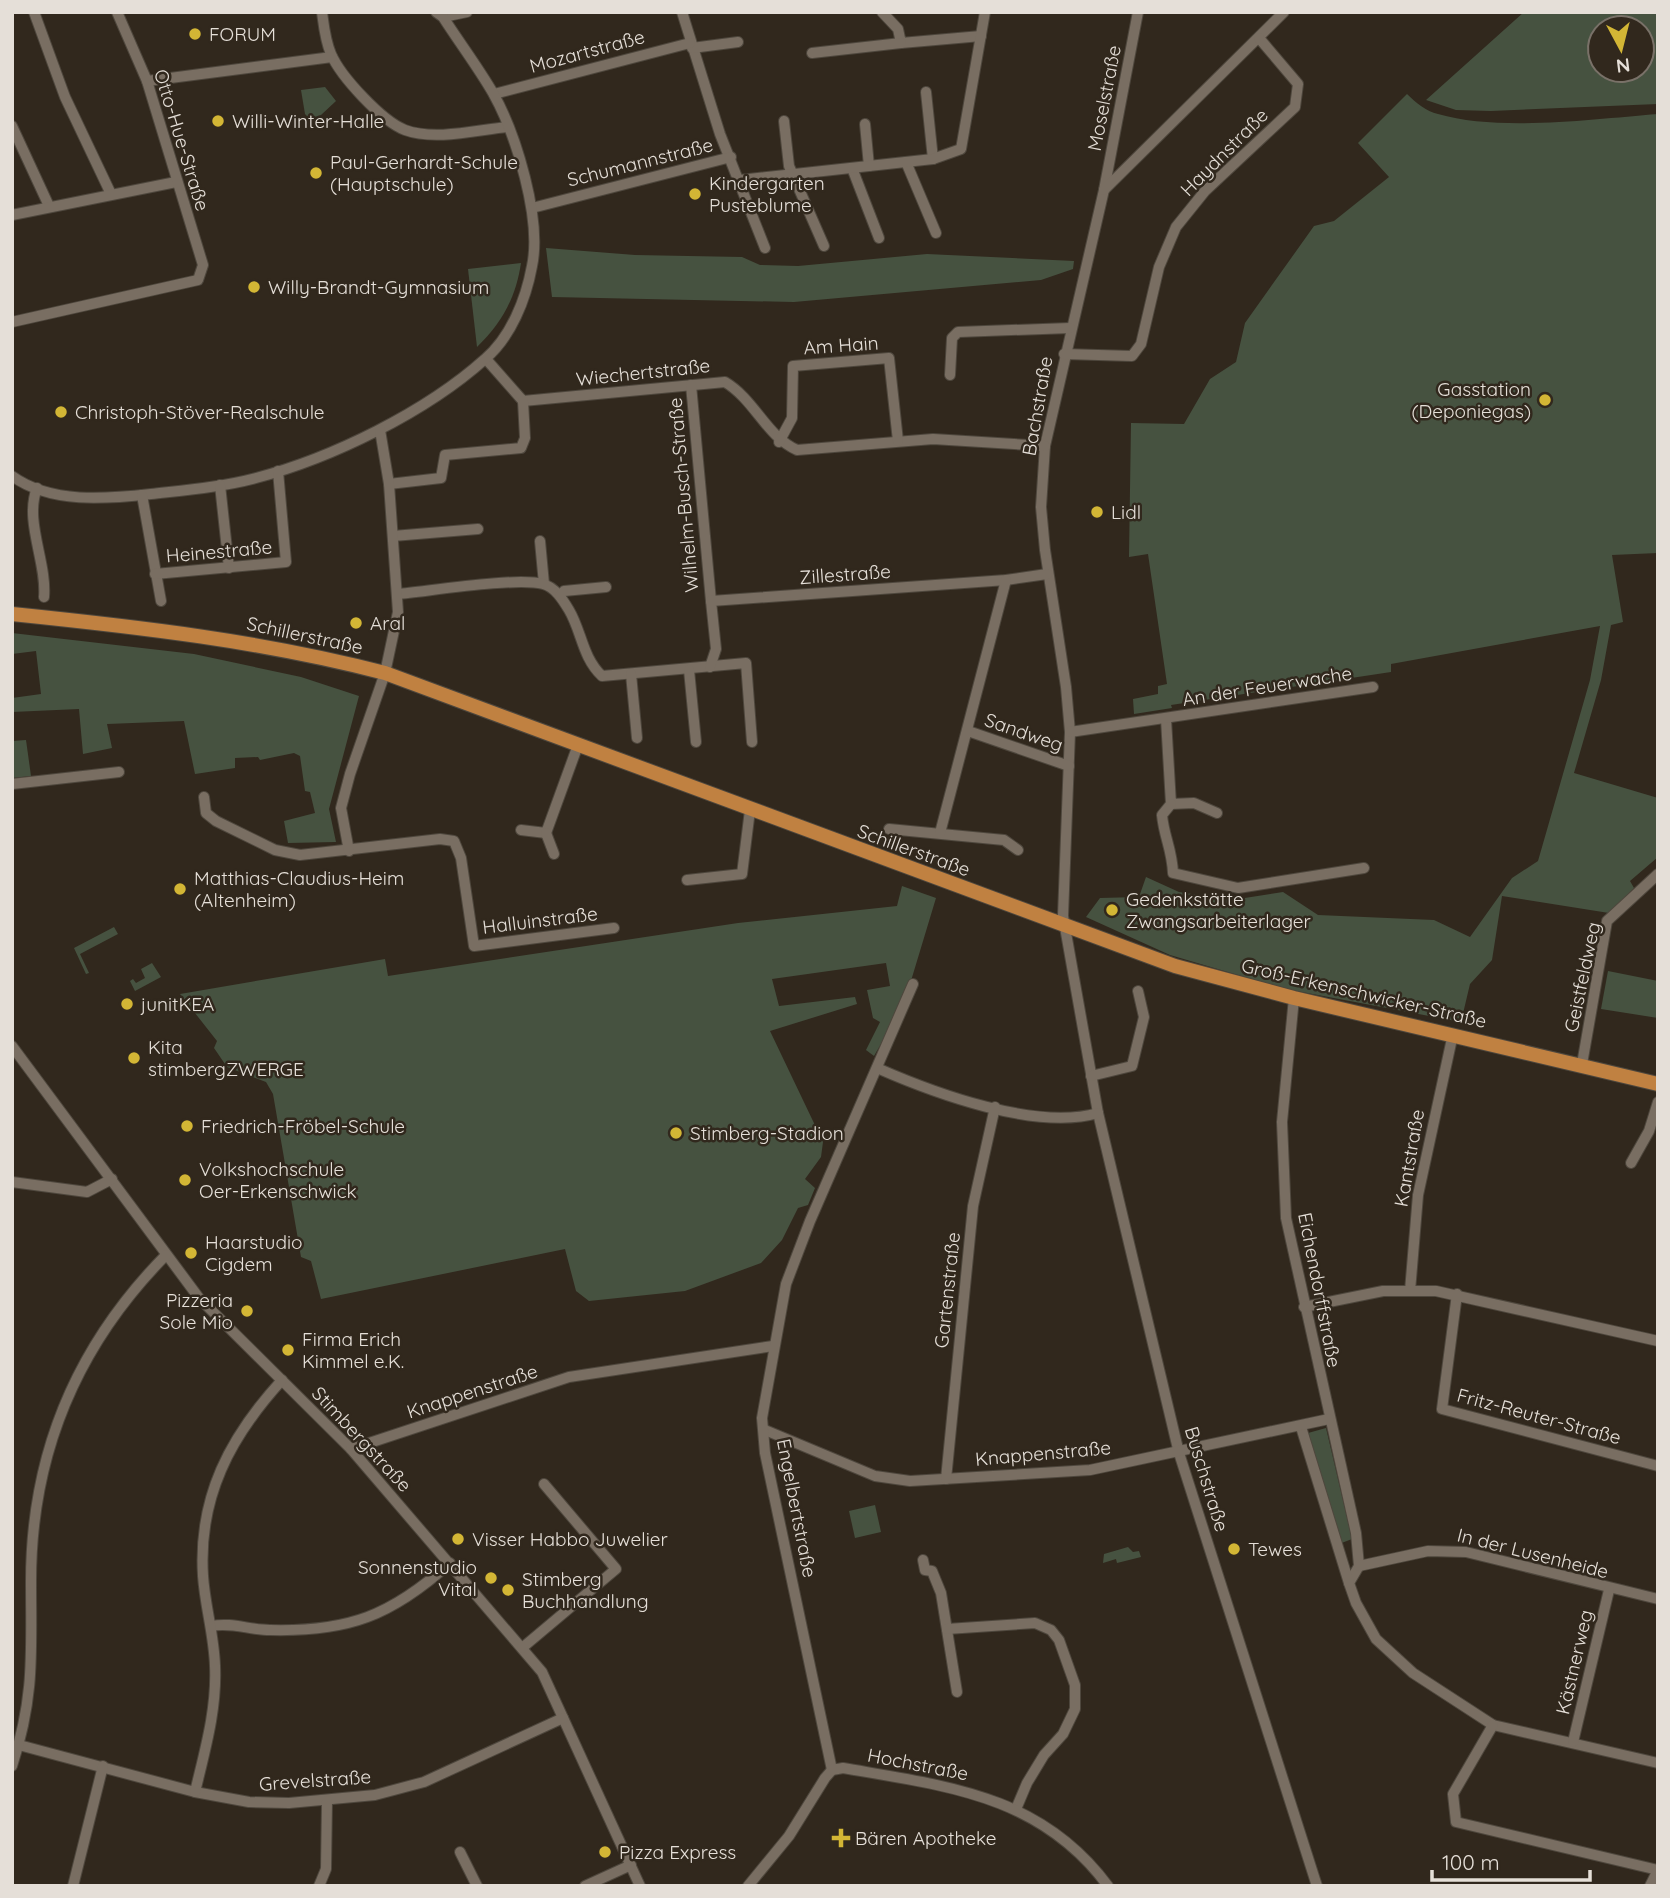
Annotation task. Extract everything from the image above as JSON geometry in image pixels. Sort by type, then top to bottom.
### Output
[{"type":"main road","name":"Schillerstraße","points":[[12,614],[230,639],[308,653],[386,673],[1066,927]]},
{"type":"main road","name":"Groß-Erkenschwicker-Straße","points":[[1066,927],[1175,966],[1294,998],[1658,1084]]},
{"type":"street","points":[[34,12],[65,97],[111,194]]},
{"type":"street","name":"Otto-Hue-Straße","points":[[12,322],[198,280],[203,265],[147,81],[117,12]]},
{"type":"street","points":[[322,12],[325,37],[332,57],[343,75],[382,115],[405,130],[438,133],[507,127]]},
{"type":"street","points":[[12,476],[37,488],[93,499],[220,485],[278,471],[380,430],[431,399],[486,359],[509,332],[530,275],[534,237],[533,208],[494,94],[439,15],[467,12]]},
{"type":"street","points":[[682,12],[720,134],[731,157]]},
{"type":"street","points":[[883,12],[898,29],[901,43]]},
{"type":"street","points":[[740,180],[933,159],[961,149],[985,12]]},
{"type":"street","name":"Moselstraße","points":[[1104,190],[1138,12]]},
{"type":"street","points":[[1104,190],[1284,12]]},
{"type":"street","points":[[812,53],[981,36]]},
{"type":"street","name":"Haydnstraße","points":[[1064,354],[1132,356],[1141,344],[1159,267],[1176,227],[1205,191],[1295,107],[1298,84],[1259,38]]},
{"type":"street","name":"Mozartstraße","points":[[494,94],[691,46],[738,42]]},
{"type":"street","points":[[147,81],[332,57]]},
{"type":"street","points":[[926,92],[933,159]]},
{"type":"street","points":[[784,121],[789,166],[824,246]]},
{"type":"street","points":[[865,124],[869,166]]},
{"type":"street","points":[[12,126],[49,206]]},
{"type":"street","name":"Schumannstraße","points":[[533,208],[731,157],[765,248]]},
{"type":"street","points":[[906,162],[936,233]]},
{"type":"street","points":[[852,168],[879,238]]},
{"type":"street","points":[[12,215],[176,182]]},
{"type":"street","name":"Bachstraße","points":[[1066,927],[1062,874],[1070,732],[1066,687],[1047,573],[1041,507],[1045,446],[1064,354],[1104,190]]},
{"type":"street","points":[[950,375],[952,338],[958,332],[1070,328]]},
{"type":"street","name":"Am Hain","points":[[779,442],[792,418],[793,366],[889,358],[898,441]]},
{"type":"street","points":[[389,484],[441,478],[445,455],[521,447],[525,438],[523,401],[486,359]]},
{"type":"street","name":"Wiechertstraße","points":[[523,401],[725,382],[742,393],[779,442]]},
{"type":"street","name":"Wilhelm-Busch-Straße","points":[[691,385],[711,601]]},
{"type":"street","points":[[349,851],[341,808],[350,774],[386,673],[396,634],[398,594],[389,484],[380,430]]},
{"type":"street","points":[[779,442],[797,450],[809,451],[933,439],[1045,446]]},
{"type":"street","name":"Heinestraße","points":[[155,574],[286,562],[278,471]]},
{"type":"street","points":[[220,485],[229,568]]},
{"type":"street","points":[[37,488],[32,501],[46,579],[44,597]]},
{"type":"street","name":"Heinestraße","points":[[142,495],[161,601]]},
{"type":"street","points":[[393,536],[478,529]]},
{"type":"street","points":[[540,541],[544,584]]},
{"type":"street","name":"Zillestraße","points":[[711,601],[1006,580],[1047,573]]},
{"type":"street","points":[[940,833],[1006,580]]},
{"type":"street","points":[[398,594],[510,583],[544,584],[560,596],[571,614],[589,664],[602,676],[746,663],[752,742]]},
{"type":"street","points":[[560,596],[564,591],[606,587]]},
{"type":"street","points":[[710,667],[716,649],[711,601]]},
{"type":"street","points":[[689,670],[696,742]]},
{"type":"street","points":[[631,674],[637,738]]},
{"type":"street","name":"An der Feuerwache","points":[[1070,732],[1373,687]]},
{"type":"street","name":"An der Feuerwache","points":[[1166,719],[1171,804],[1162,815],[1163,831],[1172,847],[1173,873],[1238,888],[1364,868]]},
{"type":"street","name":"Sandweg","points":[[968,731],[1069,766]]},
{"type":"street","points":[[554,854],[546,833],[578,745]]},
{"type":"street","points":[[12,784],[119,772]]},
{"type":"street","name":"Halluinstraße","points":[[204,797],[206,813],[216,821],[275,850],[300,855],[440,839],[454,841],[461,858],[474,946],[614,928]]},
{"type":"street","points":[[1171,804],[1194,803],[1217,813]]},
{"type":"street","points":[[687,880],[742,874],[750,810]]},
{"type":"street","name":"Schillerstraße","points":[[889,829],[1004,840],[1018,850]]},
{"type":"street","points":[[521,830],[546,833]]},
{"type":"street","name":"Geistfeldweg","points":[[1581,1064],[1607,921],[1658,874]]},
{"type":"street","name":"Buschstraße","points":[[1066,927],[1098,1113],[1179,1453],[1317,1886]]},
{"type":"street","name":"Engelbertstraße","points":[[832,1770],[765,1453],[762,1418],[786,1284],[913,984]]},
{"type":"street","points":[[1091,1076],[1132,1066],[1144,1017],[1138,991]]},
{"type":"street","name":"Eichendorffstraße","points":[[1294,998],[1282,1122],[1286,1218],[1356,1533],[1359,1566]]},
{"type":"street","name":"Kantstraße","points":[[1410,1291],[1418,1195],[1453,1034]]},
{"type":"street","name":"Stimbergstraße","points":[[12,1046],[199,1298],[351,1449],[542,1672],[640,1886]]},
{"type":"street","points":[[877,1068],[995,1107],[1050,1117],[1098,1113]]},
{"type":"street","points":[[1631,1163],[1649,1131],[1658,1102]]},
{"type":"street","name":"Gartenstraße","points":[[946,1479],[973,1206],[995,1107]]},
{"type":"street","points":[[12,1182],[87,1192],[112,1179]]},
{"type":"street","points":[[12,1766],[28,1707],[33,1666],[31,1580],[34,1505],[47,1455],[75,1378],[118,1311],[166,1255]]},
{"type":"street","points":[[1304,1307],[1383,1291],[1457,1294],[1658,1341]]},
{"type":"street","name":"Fritz-Reuter-Straße","points":[[1457,1294],[1442,1409],[1658,1466]]},
{"type":"street","name":"Knappenstraße","points":[[351,1449],[569,1377],[773,1346]]},
{"type":"street","points":[[195,1792],[213,1719],[216,1667],[203,1577],[203,1547],[216,1484],[237,1436],[252,1413],[282,1380]]},
{"type":"street","name":"Knappenstraße","points":[[765,1430],[875,1476],[910,1481],[1090,1470],[1329,1419]]},
{"type":"street","points":[[1301,1427],[1356,1603],[1376,1639],[1413,1673],[1493,1725],[1658,1763]]},
{"type":"street","points":[[522,1648],[616,1569],[544,1484]]},
{"type":"street","name":"In der Lusenheide","points":[[1359,1566],[1428,1551],[1466,1552],[1609,1590],[1658,1599]]},
{"type":"street","points":[[923,1560],[925,1570],[932,1571],[941,1593],[957,1692]]},
{"type":"street","points":[[212,1626],[222,1624],[260,1630],[296,1631],[330,1629],[353,1623],[401,1601],[450,1563]]},
{"type":"street","points":[[1349,1583],[1359,1566]]},
{"type":"street","name":"Kästnerweg","points":[[1573,1742],[1609,1590]]},
{"type":"street","points":[[947,1629],[1035,1623],[1051,1630],[1059,1640],[1074,1685],[1075,1709],[1063,1734],[1044,1755],[1027,1783],[1016,1809]]},
{"type":"street","name":"Grevelstraße","points":[[19,1745],[195,1792],[248,1802],[327,1801],[375,1795],[424,1782],[563,1718]]},
{"type":"street","points":[[1493,1725],[1453,1794],[1456,1822],[1658,1870],[1650,1886]]},
{"type":"street","points":[[73,1886],[103,1766]]},
{"type":"street","name":"Hochstraße","points":[[832,1770],[843,1768],[974,1792],[1016,1809],[1077,1850],[1108,1886]]},
{"type":"street","points":[[748,1886],[773,1858],[832,1770]]},
{"type":"street","points":[[319,1886],[327,1860],[327,1801]]},
{"type":"street","points":[[460,1852],[477,1886]]},
{"type":"street","points":[[585,1886],[631,1865]]},
{"type":"green space","points":[[1524,12],[1658,12],[1658,104],[1456,110],[1426,100]]},
{"type":"green space","points":[[325,87],[336,101],[321,115],[310,119],[305,114],[301,90]]},
{"type":"green space","points":[[1407,94],[1434,113],[1489,122],[1547,123],[1658,114],[1658,553],[1612,555],[1623,622],[1611,625],[1601,680],[1574,773],[1658,798],[1658,857],[1630,881],[1634,888],[1609,913],[1502,896],[1492,960],[1470,984],[1461,1022],[1286,989],[1170,955],[1086,917],[1100,898],[1139,897],[1146,877],[1179,892],[1232,900],[1283,892],[1318,915],[1434,920],[1470,937],[1512,878],[1538,861],[1590,680],[1600,626],[1391,664],[1391,672],[1171,705],[1172,708],[1134,714],[1133,699],[1158,694],[1158,686],[1167,684],[1148,554],[1129,557],[1131,423],[1184,424],[1210,379],[1236,362],[1245,323],[1314,226],[1334,221],[1389,177],[1358,143]]},
{"type":"green space","points":[[546,248],[635,255],[742,257],[760,265],[798,266],[927,254],[1074,261],[1073,269],[1041,280],[794,302],[552,297]]},
{"type":"green space","points":[[521,263],[516,287],[506,309],[494,329],[477,347],[468,269]]},
{"type":"green space","points":[[12,633],[194,654],[301,677],[359,696],[329,809],[336,842],[288,843],[284,821],[315,813],[310,792],[305,791],[300,756],[294,753],[260,760],[258,757],[235,758],[235,768],[195,774],[184,721],[107,724],[112,748],[83,754],[79,709],[12,712],[12,698],[41,694],[36,651],[12,654]]},
{"type":"green space","points":[[26,740],[31,776],[12,778],[12,741]]},
{"type":"green space","points":[[902,886],[936,898],[904,1004],[874,1056],[866,1050],[880,1022],[873,1018],[867,990],[890,986],[886,963],[772,979],[779,1006],[855,997],[857,1004],[770,1031],[823,1142],[821,1157],[805,1179],[815,1188],[808,1205],[798,1208],[782,1240],[761,1263],[685,1291],[589,1301],[576,1291],[565,1249],[321,1299],[311,1261],[301,1257],[273,1094],[266,1082],[227,1067],[214,1048],[217,1041],[180,994],[385,959],[388,976],[738,923],[897,906]]},
{"type":"green space","points":[[114,927],[118,934],[80,954],[89,973],[86,974],[74,948]]},
{"type":"green space","points":[[152,963],[161,977],[135,991],[130,981],[133,979],[136,983],[145,978],[141,969]]},
{"type":"green space","points":[[1608,971],[1658,981],[1658,1018],[1601,1009]]},
{"type":"green space","points":[[1326,1428],[1352,1539],[1339,1544],[1308,1433]]},
{"type":"green space","points":[[875,1505],[881,1532],[855,1538],[849,1511]]},
{"type":"green space","points":[[1128,1547],[1133,1552],[1139,1551],[1141,1557],[1117,1563],[1116,1559],[1103,1563],[1104,1554]]},
{"type":"place","name":"FORUM","points":[[195,34]]},
{"type":"place","name":"Willi-Winter-Halle","points":[[218,121]]},
{"type":"place","name":"Paul-Gerhardt-Schule (Hauptschule)","points":[[316,173]]},
{"type":"place","name":"Kindergarten Pusteblume","points":[[695,194]]},
{"type":"place","name":"Willy-Brandt-Gymnasium","points":[[254,287]]},
{"type":"place","name":"Gasstation (Deponiegas)","points":[[1545,400]]},
{"type":"place","name":"Christoph-Stöver-Realschule","points":[[61,412]]},
{"type":"place","name":"Lidl","points":[[1097,512]]},
{"type":"place","name":"Aral","points":[[356,623]]},
{"type":"place","name":"Matthias-Claudius-Heim (Altenheim)","points":[[180,889]]},
{"type":"place","name":"Gedenkstätte Zwangsarbeiterlager","points":[[1112,910]]},
{"type":"place","name":"junitKEA","points":[[127,1004]]},
{"type":"place","name":"Kita stimbergZWERGE","points":[[134,1058]]},
{"type":"place","name":"Friedrich-Fröbel-Schule","points":[[187,1126]]},
{"type":"place","name":"Stimberg-Stadion","points":[[676,1133]]},
{"type":"place","name":"Volkshochschule Oer-Erkenschwick","points":[[185,1180]]},
{"type":"place","name":"Haarstudio Cigdem","points":[[191,1253]]},
{"type":"place","name":"Pizzeria Sole Mio","points":[[247,1311]]},
{"type":"place","name":"Firma Erich Kimmel e.K.","points":[[288,1350]]},
{"type":"place","name":"Visser Habbo Juwelier","points":[[458,1539]]},
{"type":"place","name":"Tewes","points":[[1234,1549]]},
{"type":"place","name":"Sonnenstudio Vital","points":[[491,1578]]},
{"type":"place","name":"Stimberg Buchhandlung","points":[[508,1590]]},
{"type":"place","name":"Bären Apotheke","points":[[841,1838]]},
{"type":"place","name":"Pizza Express","points":[[605,1852]]}]
